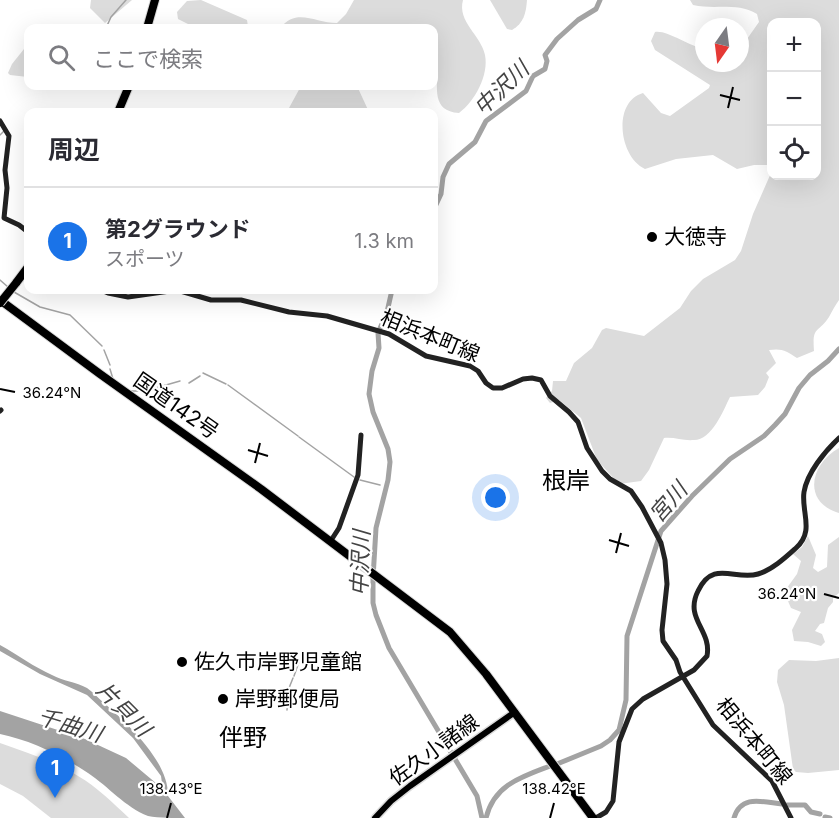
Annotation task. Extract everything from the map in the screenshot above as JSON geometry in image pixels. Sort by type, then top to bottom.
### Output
[{"type":"highway","points":[[148,24],[155,0]]},
{"type":"highway","points":[[120,108],[127,90]]},
{"type":"highway","points":[[0,302],[24,272]]},
{"type":"highway","name":"国道142号","points":[[0,302],[261,489],[450,632],[486,674],[594,818]]},
{"type":"main road","points":[[0,120],[8,132],[9,139],[5,170],[7,188],[4,218],[24,229]]},
{"type":"main road","name":"相浜本町線","points":[[115,294],[126,297],[148,294]]},
{"type":"main road","name":"相浜本町線","points":[[191,294],[211,300],[241,300],[289,312],[327,316],[378,331],[394,337],[423,355],[471,366],[493,388],[502,388],[523,379],[541,380],[550,396],[578,422],[587,448],[604,474],[635,495],[663,551],[667,581],[662,638],[676,660],[682,676],[713,724],[772,781],[791,818]]},
{"type":"main road","points":[[330,542],[339,528],[358,475],[361,435]]},
{"type":"main road","points":[[594,818],[606,812],[613,801],[619,742],[630,712],[640,701],[701,664],[708,651],[705,637],[693,610],[693,602],[701,584],[709,576],[719,573],[759,574],[800,544],[807,529],[804,498],[806,484],[839,438]]},
{"type":"main road","name":"佐久小諸線","points":[[375,818],[391,801],[515,712]]},
{"type":"shaded area","points":[[91,0],[132,0],[105,23],[90,8]]},
{"type":"shaded area","points":[[201,0],[247,20],[248,24],[188,24],[178,19],[177,12],[187,1]]},
{"type":"shaded area","points":[[354,0],[463,0],[463,15],[485,55],[483,79],[475,95],[459,113],[444,108],[440,103],[437,90],[438,24],[284,24],[293,18],[300,17],[337,23],[346,14]]},
{"type":"shaded area","points":[[490,0],[527,0],[522,21],[512,30],[507,29]]},
{"type":"shaded area","points":[[690,0],[839,0],[839,300],[829,317],[815,333],[814,351],[797,358],[777,349],[769,350],[776,363],[766,373],[769,377],[765,387],[758,395],[730,397],[716,424],[700,439],[664,438],[649,470],[641,481],[619,484],[597,460],[581,418],[559,400],[550,403],[546,398],[552,391],[553,381],[566,381],[574,363],[592,348],[602,330],[606,328],[644,336],[680,308],[691,291],[703,279],[735,260],[741,251],[753,214],[768,180],[821,180],[821,18],[767,18],[767,165],[737,169],[713,155],[676,159],[645,169],[636,163],[629,153],[623,130],[623,118],[633,98],[643,93],[661,113],[670,116],[710,85],[655,50],[651,41],[655,32],[666,33],[695,46],[695,72],[749,72],[749,36],[759,22],[757,14],[742,8],[693,5]]},
{"type":"shaded area","points":[[24,49],[24,77],[8,73]]},
{"type":"shaded area","points":[[299,90],[359,90],[367,108],[289,108]]},
{"type":"shaded area","points":[[839,448],[839,513],[827,508],[819,500],[814,482],[822,463]]},
{"type":"shaded area","points":[[808,536],[816,555],[813,568],[818,572],[827,567],[828,545],[839,537],[839,593],[833,598],[828,608],[824,623],[820,624],[815,631],[822,634],[825,642],[821,646],[794,641],[792,630],[801,612],[791,608],[784,592],[797,574],[801,561],[793,554],[802,547]]},
{"type":"shaded area","name":"千曲川","points":[[0,645],[45,672],[87,688],[114,712],[155,757],[167,783],[168,796],[185,818],[148,816],[124,802],[96,778],[68,761],[34,744],[0,734],[0,711],[85,739],[126,758],[157,784],[162,783],[161,776],[133,738],[87,695],[40,674],[0,651]]},
{"type":"shaded area","points":[[839,658],[839,770],[796,772],[793,769],[784,705],[777,682],[778,670],[789,660],[816,661]]},
{"type":"shaded area","points":[[0,743],[59,766],[85,780],[129,818],[51,818],[23,796],[0,784]]},
{"type":"waterway","points":[[108,24],[126,0]]},
{"type":"waterway","name":"中沢川","points":[[438,200],[443,177],[449,164],[475,142],[486,121],[526,91],[533,76],[545,69],[547,61],[545,55],[557,39],[578,20],[596,9],[600,0]]},
{"type":"waterway","points":[[0,135],[4,131]]},
{"type":"waterway","points":[[0,280],[8,287]]},
{"type":"waterway","points":[[14,292],[40,307],[70,315],[102,346]]},
{"type":"waterway","name":"中沢川","points":[[391,294],[387,312],[378,333],[379,348],[372,371],[369,394],[373,412],[388,449],[390,462],[376,528],[373,603],[389,648],[477,796],[482,818]]},
{"type":"waterway","name":"宮川","points":[[557,764],[601,746],[619,730],[626,700],[627,636],[661,531],[692,496],[730,459],[764,436],[775,425],[785,414],[799,388],[839,349]]},
{"type":"waterway","points":[[104,350],[110,365]]},
{"type":"waterway","points":[[110,369],[113,379]]},
{"type":"waterway","points":[[203,373],[226,384]]},
{"type":"waterway","points":[[189,383],[200,376]]},
{"type":"waterway","points":[[129,391],[145,391],[180,381]]},
{"type":"waterway","points":[[228,385],[298,436]]},
{"type":"waterway","points":[[299,437],[354,477]]},
{"type":"waterway","points":[[360,480],[380,485]]},
{"type":"waterway","points":[[294,676],[299,662]]},
{"type":"waterway","points":[[287,710],[289,688],[293,678]]},
{"type":"waterway","name":"宮川","points":[[486,818],[495,798],[502,790],[519,779],[550,766]]},
{"type":"waterway","points":[[734,818],[737,810],[747,802],[782,804]]},
{"type":"waterway","points":[[787,805],[805,805],[811,812],[820,814]]},
{"type":"waterway","points":[[825,817],[830,818]]},
{"type":"place","name":"大徳寺","points":[[652,237]]},
{"type":"place","name":"佐久市岸野児童館","points":[[182,662]]},
{"type":"place","name":"岸野郵便局","points":[[223,699]]},
{"type":"place","name":"第2グラウンド","points":[[55,798]]},
{"type":"district","name":"根岸","points":[[566,481]]},
{"type":"district","name":"伴野","points":[[243,738]]},
{"type":"water label","name":"片貝川","points":[[124,709]]}]
